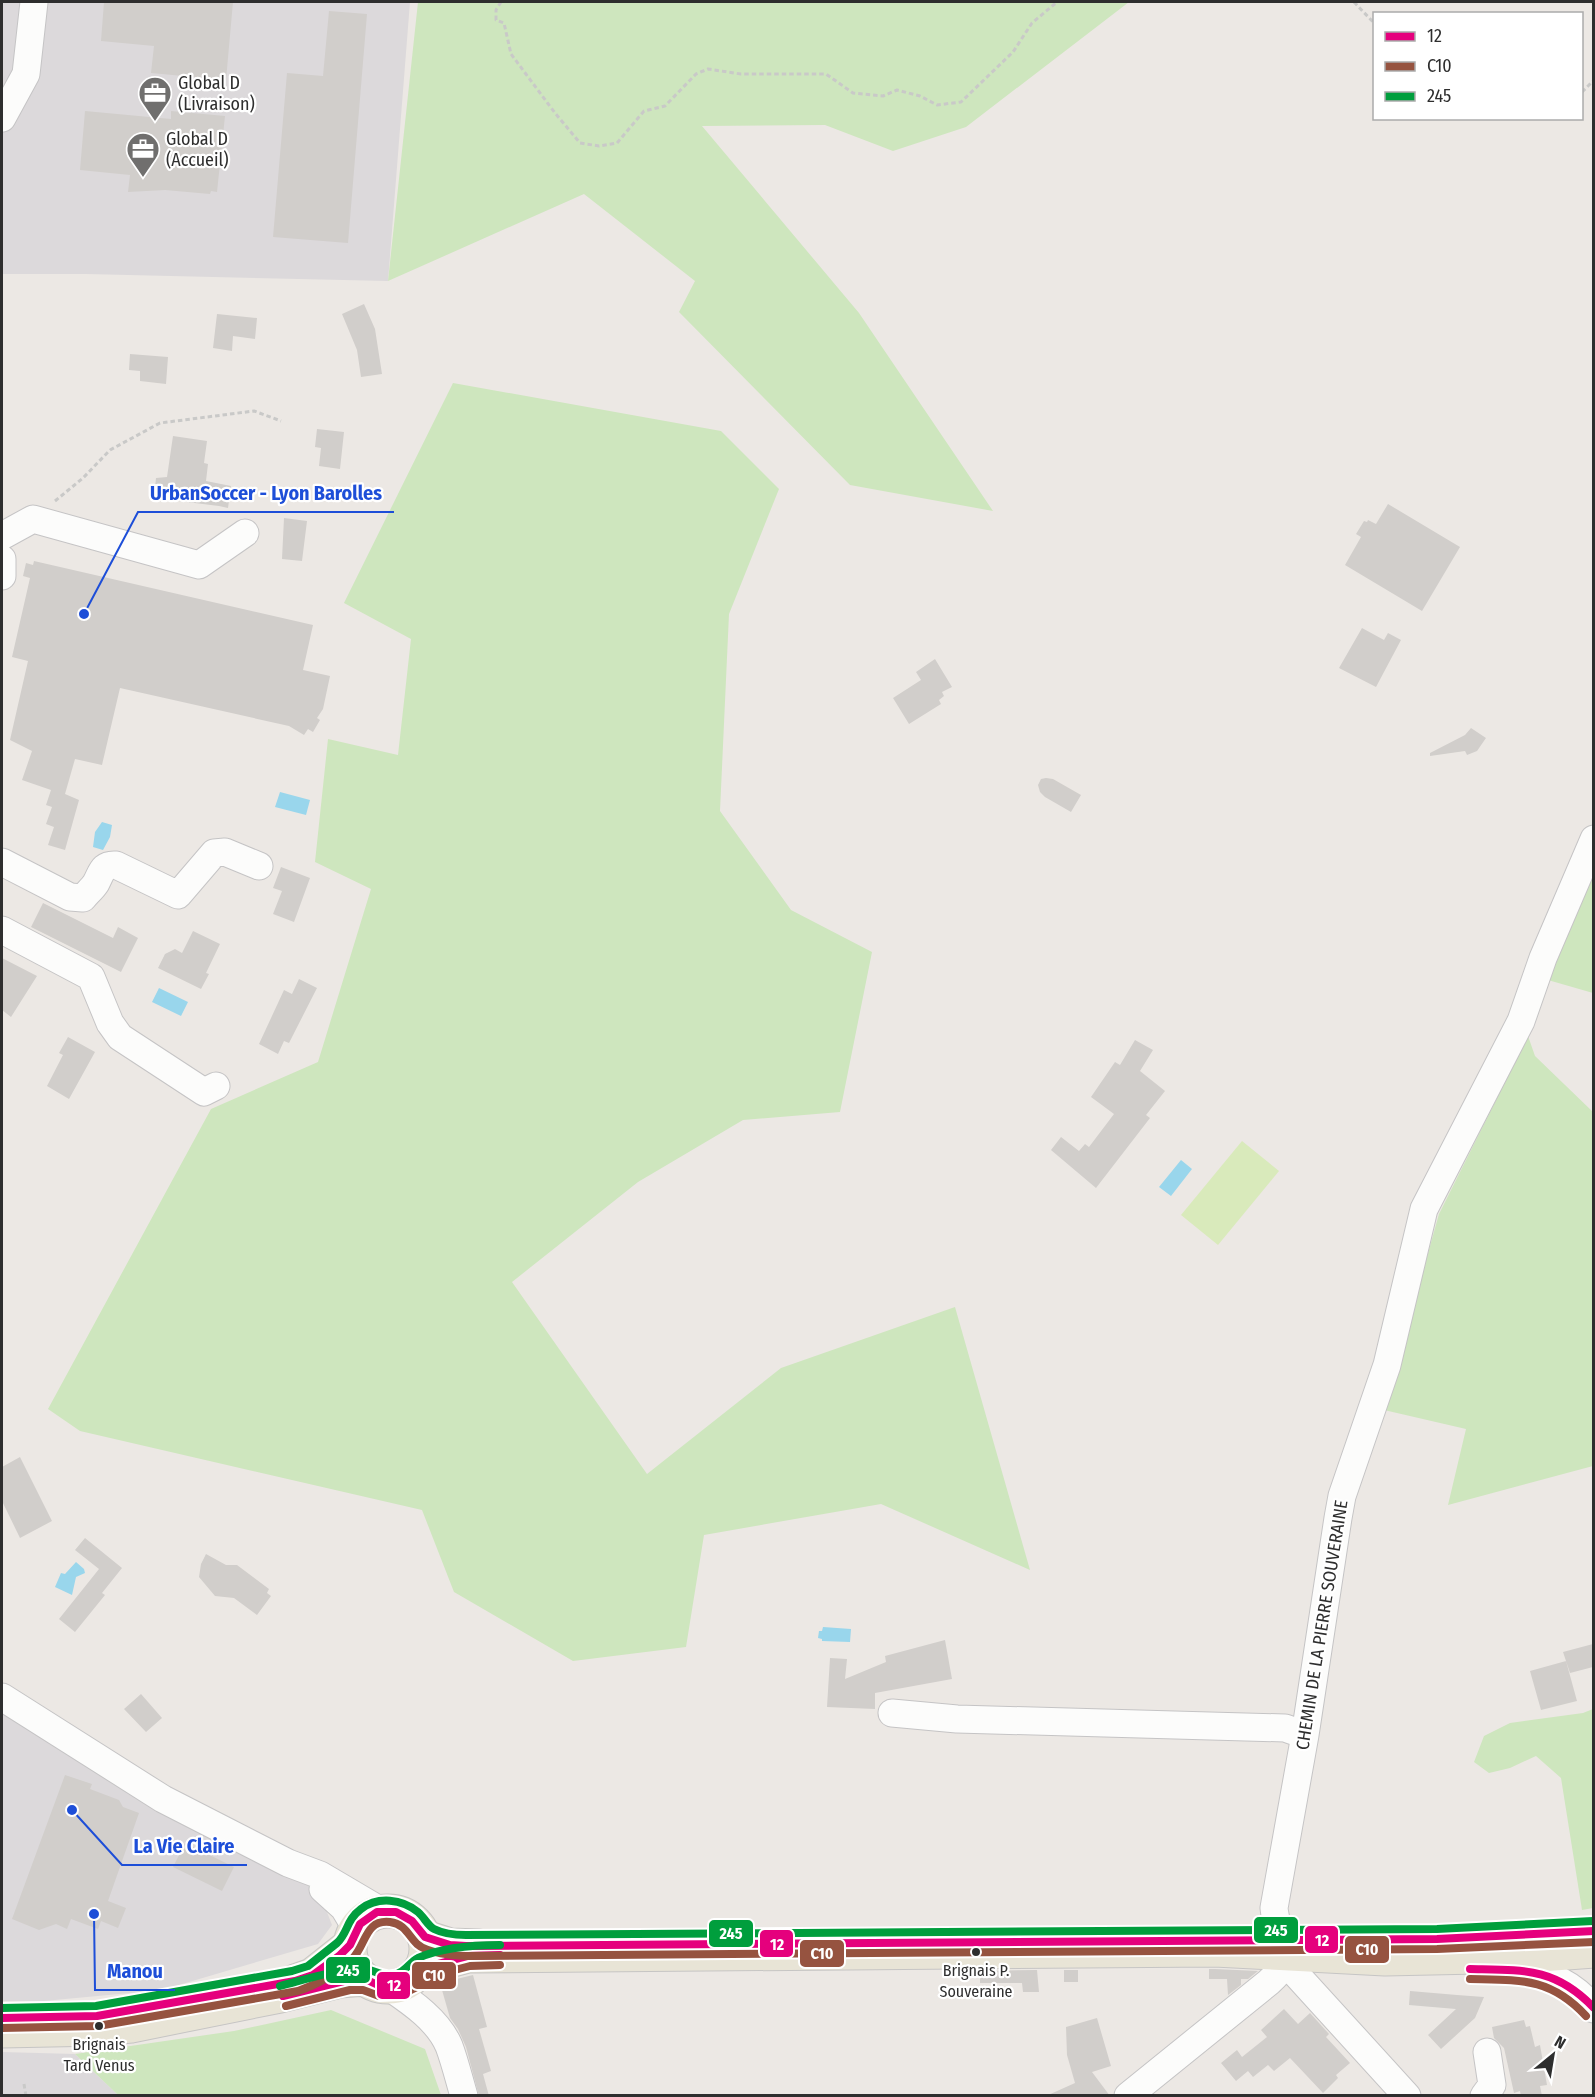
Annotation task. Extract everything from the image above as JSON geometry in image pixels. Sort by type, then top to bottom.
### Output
[{"type":"main road","points":[[2,2018],[97,2016],[296,1981],[312,1975],[362,1928],[392,1910],[403,1913],[420,1927],[403,1969]]},
{"type":"main road","points":[[362,1928],[353,1963],[403,1969]]},
{"type":"main road","points":[[2,2031],[101,2029],[131,2026],[468,1956],[1288,1949],[1593,1931]]},
{"type":"main road","points":[[1288,1949],[1385,1959],[1527,1956],[1593,1951]]},
{"type":"street","points":[[2,118],[26,74],[34,2]]},
{"type":"street","points":[[2,536],[33,519],[199,565],[245,533]]},
{"type":"street","points":[[2,559],[2,576]]},
{"type":"street","name":"CHEMIN DE LA PIERRE SOUVERAINE","points":[[1407,2096],[1295,1973],[1288,1949],[1276,1923],[1274,1908],[1305,1735],[1342,1496],[1387,1365],[1424,1209],[1521,1021],[1543,958],[1593,839]]},
{"type":"street","points":[[2,862],[70,897],[83,898],[96,884],[104,867],[108,864],[116,865],[178,895],[214,853],[225,852],[259,866]]},
{"type":"street","points":[[2,930],[91,977],[110,1023],[120,1037],[204,1092],[216,1086]]},
{"type":"street","points":[[2,1697],[164,1798],[288,1863],[320,1875],[362,1928]]},
{"type":"street","points":[[892,1713],[957,1719],[1284,1728],[1305,1735]]},
{"type":"street","points":[[1128,2096],[1269,1982],[1279,1971],[1288,1949]]},
{"type":"street","points":[[1385,1959],[1433,1968],[1524,1969],[1544,1973],[1570,1987],[1593,2009]]},
{"type":"street","points":[[403,1969],[414,2004],[434,2024],[448,2044],[464,2096]]},
{"type":"street","points":[[1484,2096],[1492,2085],[1487,2052]]},
{"type":"path","points":[[501,2],[496,10],[496,20],[504,23],[512,54],[580,143],[599,146],[617,143],[644,111],[665,106],[696,74],[708,69],[741,74],[826,74],[853,93],[883,96],[897,90],[920,96],[937,105],[961,102],[1013,52],[1032,23],[1057,2]]},
{"type":"path","points":[[1354,2],[1373,22]]},
{"type":"path","points":[[33,519],[82,478],[110,450],[160,423],[254,411],[281,421]]},
{"type":"path","points":[[24,2084],[26,2096]]},
{"type":"shaded area","points":[[2,2],[410,2],[388,281],[2,274]]},
{"type":"shaded area","points":[[2,1700],[318,1889],[332,1925],[318,1944],[162,1990],[44,2001],[2,2001]]},
{"type":"shaded area","points":[[2,2052],[75,2054],[118,2095],[2,2096]]},
{"type":"green space","points":[[418,2],[1129,2],[966,127],[893,151],[825,125],[702,126],[859,313],[993,511],[850,485],[679,312],[695,281],[584,194],[388,281]]},
{"type":"green space","points":[[453,383],[721,431],[779,489],[729,614],[720,811],[791,910],[872,952],[840,1112],[743,1120],[638,1182],[512,1282],[647,1474],[781,1368],[955,1307],[1030,1570],[881,1504],[704,1535],[686,1647],[573,1661],[454,1592],[422,1510],[80,1431],[48,1409],[211,1109],[318,1062],[371,889],[315,862],[328,739],[398,755],[411,639],[344,603]]},
{"type":"green space","points":[[1593,841],[1593,993],[1541,978]]},
{"type":"green space","points":[[1528,1036],[1535,1056],[1593,1112],[1593,1466],[1448,1505],[1466,1429],[1384,1410],[1439,1214]]},
{"type":"green space","points":[[1242,1141],[1279,1171],[1218,1245],[1181,1215]]},
{"type":"green space","points":[[1593,1709],[1593,1908],[1582,1910],[1561,1778],[1536,1756],[1510,1768],[1489,1773],[1474,1762],[1484,1736],[1510,1723],[1583,1713]]},
{"type":"green space","points":[[331,2010],[425,2049],[441,2095],[118,2095],[75,2054],[234,2031]]},
{"type":"water","points":[[280,792],[310,800],[306,815],[275,807]]},
{"type":"water","points":[[102,822],[112,825],[110,837],[103,850],[93,847],[95,832]]},
{"type":"water","points":[[159,988],[188,1002],[181,1016],[152,1002]]},
{"type":"water","points":[[1181,1160],[1192,1169],[1171,1196],[1159,1187]]},
{"type":"water","points":[[76,1562],[85,1573],[76,1577],[72,1595],[55,1587],[61,1573],[65,1574]]},
{"type":"water","points":[[823,1627],[851,1629],[850,1642],[822,1641],[818,1638],[819,1631],[822,1631]]},
{"type":"building","points":[[104,2],[233,2],[226,80],[151,73],[154,46],[101,41]]},
{"type":"building","points":[[329,11],[367,14],[348,243],[273,237],[287,73],[323,76]]},
{"type":"building","points":[[85,111],[171,119],[171,111],[225,116],[217,192],[211,191],[210,194],[165,190],[128,192],[130,175],[80,170]]},
{"type":"building","points":[[364,304],[375,329],[382,374],[361,377],[357,350],[342,314]]},
{"type":"building","points":[[217,314],[257,318],[255,339],[233,336],[232,351],[213,348]]},
{"type":"building","points":[[130,354],[168,357],[166,384],[140,381],[140,371],[129,370]]},
{"type":"building","points":[[317,429],[344,432],[340,469],[319,466],[321,448],[315,447]]},
{"type":"building","points":[[173,436],[207,441],[204,463],[208,464],[206,481],[231,486],[228,508],[154,498],[156,478],[167,477]]},
{"type":"building","points":[[1388,504],[1460,547],[1422,611],[1345,565],[1361,537],[1356,534],[1364,521],[1368,520],[1376,524]]},
{"type":"building","points":[[284,518],[307,521],[302,561],[282,559]]},
{"type":"building","points":[[34,561],[313,625],[303,670],[330,676],[323,709],[317,718],[320,720],[313,732],[308,729],[304,735],[289,726],[120,688],[102,765],[75,759],[65,794],[79,800],[65,850],[48,845],[54,827],[46,824],[52,807],[46,805],[51,790],[22,780],[32,751],[10,740],[28,661],[12,657],[30,578],[23,576],[26,563],[33,565]]},
{"type":"building","points":[[1362,628],[1384,640],[1388,633],[1401,640],[1376,687],[1339,668]]},
{"type":"building","points":[[935,659],[952,687],[942,692],[944,696],[939,700],[941,704],[909,724],[893,698],[921,680],[916,672]]},
{"type":"building","points":[[1471,728],[1486,738],[1477,751],[1467,755],[1465,751],[1430,756],[1430,753],[1465,735]]},
{"type":"building","points":[[1041,779],[1053,779],[1081,795],[1071,812],[1040,792],[1038,785]]},
{"type":"building","points":[[281,867],[310,878],[294,922],[273,914],[282,891],[273,888]]},
{"type":"building","points":[[43,903],[113,938],[118,927],[138,938],[121,972],[31,927]]},
{"type":"building","points":[[193,931],[220,944],[201,989],[158,968],[165,954],[175,949],[182,953]]},
{"type":"building","points":[[2,958],[37,976],[11,1017],[2,1010]]},
{"type":"building","points":[[299,979],[317,988],[289,1043],[284,1041],[278,1054],[259,1044],[284,990],[292,994]]},
{"type":"building","points":[[68,1037],[95,1052],[69,1099],[47,1086],[63,1055],[59,1053]]},
{"type":"building","points":[[1135,1040],[1153,1050],[1140,1071],[1165,1091],[1146,1115],[1150,1118],[1096,1188],[1051,1150],[1061,1137],[1079,1151],[1085,1144],[1089,1147],[1114,1114],[1091,1097],[1115,1062],[1120,1065]]},
{"type":"building","points":[[20,1457],[52,1521],[20,1538],[2,1501],[2,1467]]},
{"type":"building","points":[[85,1538],[122,1568],[102,1593],[105,1595],[75,1632],[59,1619],[99,1569],[75,1550]]},
{"type":"building","points":[[206,1554],[226,1565],[237,1565],[269,1589],[267,1593],[271,1596],[257,1615],[234,1598],[215,1596],[199,1577],[201,1564]]},
{"type":"building","points":[[945,1640],[952,1679],[875,1693],[875,1709],[827,1707],[830,1658],[847,1659],[845,1679],[886,1662],[885,1656]]},
{"type":"building","points":[[1593,1644],[1593,1667],[1570,1673],[1563,1652]]},
{"type":"building","points":[[1566,1661],[1577,1701],[1541,1710],[1530,1671]]},
{"type":"building","points":[[141,1694],[162,1718],[146,1732],[124,1709]]},
{"type":"building","points":[[65,1775],[92,1784],[90,1789],[119,1800],[123,1807],[139,1813],[108,1901],[126,1908],[118,1928],[101,1921],[98,1929],[71,1919],[67,1929],[56,1924],[39,1930],[12,1919]]},
{"type":"building","points":[[185,1843],[234,1867],[222,1891],[173,1867]]},
{"type":"building","points":[[1209,1969],[1258,1971],[1248,1979],[1241,1979],[1241,1985],[1228,1995],[1227,1979],[1209,1979]]},
{"type":"building","points":[[1037,1970],[1039,1992],[1023,1992],[1022,1983],[980,1983],[980,1971]]},
{"type":"building","points":[[1064,1970],[1078,1970],[1078,1982],[1064,1982]]},
{"type":"building","points":[[473,1975],[487,2027],[479,2029],[491,2071],[483,2074],[489,2096],[479,2096],[466,2047],[450,2018],[440,1983]]},
{"type":"building","points":[[1410,1991],[1484,1997],[1475,2018],[1441,2049],[1428,2035],[1456,2009],[1409,2005]]},
{"type":"building","points":[[1284,2009],[1298,2024],[1310,2013],[1329,2034],[1326,2037],[1350,2063],[1336,2075],[1338,2078],[1323,2093],[1290,2058],[1274,2071],[1268,2065],[1253,2077],[1248,2071],[1236,2081],[1221,2063],[1237,2050],[1242,2057],[1267,2037],[1261,2030]]},
{"type":"building","points":[[1097,2018],[1111,2066],[1092,2072],[1110,2096],[1046,2096],[1075,2083],[1067,2055],[1066,2027]]},
{"type":"building","points":[[1524,2020],[1526,2027],[1530,2026],[1535,2047],[1540,2045],[1547,2085],[1540,2086],[1542,2096],[1521,2096],[1520,2091],[1514,2093],[1504,2048],[1494,2038],[1492,2027]]},
{"type":"transit line","name":"245","points":[[2,2008],[96,2006],[292,1971],[308,1966],[337,1943],[352,1918],[361,1909],[382,1901],[405,1904],[418,1912],[434,1929],[462,1935],[1437,1929],[1593,1921]]},
{"type":"transit line","name":"12","points":[[2,2018],[97,2016],[295,1981],[313,1975],[339,1956],[350,1945],[360,1924],[377,1912],[396,1912],[412,1921],[425,1937],[450,1945],[466,1946],[1437,1939],[1594,1931]]},
{"type":"transit line","name":"C10","points":[[2,2028],[98,2026],[298,1991],[320,1981],[347,1963],[357,1953],[371,1929],[382,1922],[399,1925],[417,1944],[427,1950],[466,1956],[1437,1949],[1594,1942]]},
{"type":"transit line","name":"245","points":[[280,1986],[320,1975],[351,1970],[366,1969],[392,1975],[403,1971],[418,1958],[438,1951],[469,1946],[500,1945]]},
{"type":"transit line","name":"12","points":[[283,1996],[348,1980],[365,1979],[380,1986],[399,1985],[415,1976],[422,1968],[468,1956],[500,1955]]},
{"type":"transit line","name":"C10","points":[[286,2006],[350,1990],[363,1990],[379,1996],[401,1995],[421,1985],[428,1977],[470,1966],[500,1965]]},
{"type":"transit line","name":"12","points":[[1470,1969],[1522,1971],[1551,1978],[1580,1995],[1594,2008]]},
{"type":"transit line","name":"C10","points":[[1470,1979],[1519,1981],[1546,1987],[1573,2003],[1586,2016]]},
{"type":"place","name":"Global D (Livraison)","points":[[155,122]]},
{"type":"place","name":"Global D (Accueil)","points":[[143,178]]},
{"type":"place","name":"UrbanSoccer - Lyon Barolles","points":[[84,614]]},
{"type":"place","name":"La Vie Claire","points":[[72,1810]]},
{"type":"place","name":"Manou","points":[[94,1914]]},
{"type":"place","name":"Brignais P. Souveraine","points":[[976,1952]]},
{"type":"place","name":"Brignais Tard Venus","points":[[99,2026]]}]
